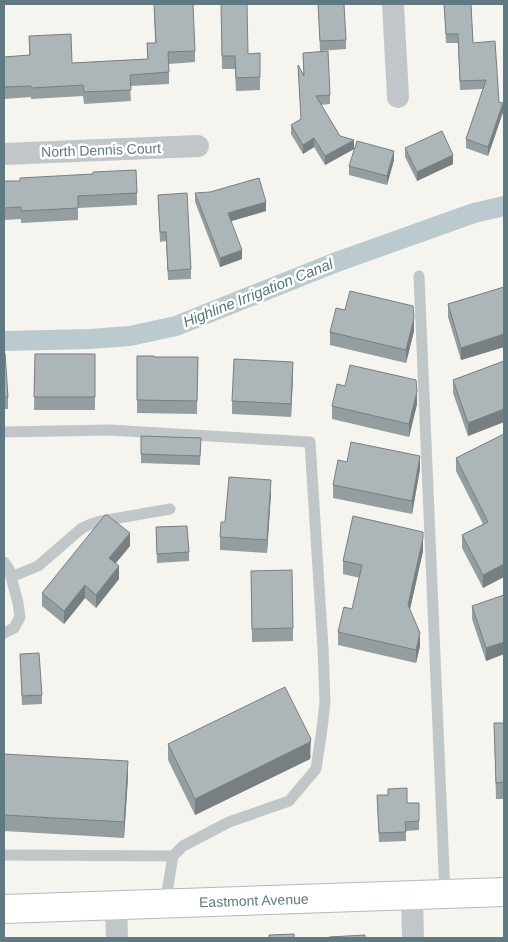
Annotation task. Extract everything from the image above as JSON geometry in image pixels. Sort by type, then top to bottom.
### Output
[{"type":"main road","name":"Eastmont Avenue","points":[[4,909],[504,892]]},
{"type":"street","points":[[393,4],[398,97]]},
{"type":"street","name":"North Dennis Court","points":[[4,154],[198,146]]},
{"type":"street","points":[[412,896],[413,938]]},
{"type":"street","points":[[116,906],[117,938]]},
{"type":"lane","points":[[419,276],[445,894]]},
{"type":"lane","points":[[4,432],[109,430],[310,442],[325,702],[316,769],[289,801],[229,822],[183,846],[173,856],[165,904]]},
{"type":"lane","points":[[11,577],[38,566],[74,534],[91,524],[170,508]]},
{"type":"lane","points":[[4,562],[10,569],[20,617],[14,628],[4,633]]},
{"type":"lane","points":[[4,855],[173,856]]},
{"type":"building","points":[[154,4],[193,4],[195,51],[168,52],[169,72],[130,75],[131,90],[84,92],[83,85],[31,88],[31,86],[4,87],[4,57],[30,55],[29,36],[71,34],[72,63],[148,59],[147,43],[156,43]]},
{"type":"building","points":[[221,4],[247,4],[248,54],[260,53],[260,77],[236,78],[235,56],[222,56]]},
{"type":"building","points":[[318,4],[344,4],[346,40],[320,41]]},
{"type":"building","points":[[444,4],[471,4],[473,43],[495,41],[499,102],[503,103],[488,147],[466,139],[486,80],[460,81],[458,34],[446,34]]},
{"type":"building","points":[[328,51],[330,95],[316,96],[340,136],[354,140],[325,156],[314,138],[303,145],[291,125],[301,119],[298,65],[304,76],[303,53]]},
{"type":"building","points":[[442,131],[453,155],[417,172],[405,148]]},
{"type":"building","points":[[357,141],[394,151],[387,176],[349,166]]},
{"type":"building","points":[[136,170],[137,193],[78,196],[78,208],[21,211],[21,207],[4,208],[4,181],[20,181],[20,178]]},
{"type":"building","points":[[259,178],[266,202],[228,213],[242,250],[220,258],[195,193],[210,192]]},
{"type":"building","points":[[187,193],[191,269],[168,271],[166,232],[160,232],[158,195]]},
{"type":"building","points":[[504,287],[504,334],[461,348],[448,304]]},
{"type":"building","points":[[350,291],[413,306],[414,318],[406,350],[330,332],[336,308],[345,310]]},
{"type":"building","points":[[5,353],[8,397],[4,397]]},
{"type":"building","points":[[35,354],[95,354],[95,397],[34,397]]},
{"type":"building","points":[[137,356],[198,357],[197,401],[137,400]]},
{"type":"building","points":[[234,359],[293,362],[291,404],[232,401]]},
{"type":"building","points":[[504,361],[504,409],[468,423],[453,380]]},
{"type":"building","points":[[350,365],[416,380],[417,391],[409,424],[332,406],[337,384],[345,386]]},
{"type":"building","points":[[504,434],[504,564],[483,575],[462,535],[488,522],[456,458]]},
{"type":"building","points":[[141,436],[201,438],[200,456],[141,454]]},
{"type":"building","points":[[351,442],[420,456],[412,501],[333,485],[338,460],[347,462]]},
{"type":"building","points":[[229,477],[271,480],[267,540],[220,537],[221,522],[225,522]]},
{"type":"building","points":[[105,515],[130,533],[109,558],[119,566],[96,595],[85,585],[64,611],[42,593]]},
{"type":"building","points":[[353,516],[423,532],[408,605],[420,633],[416,650],[338,632],[344,607],[352,609],[362,565],[343,561]]},
{"type":"building","points":[[187,526],[189,552],[157,554],[156,527]]},
{"type":"building","points":[[292,570],[293,628],[252,629],[251,571]]},
{"type":"building","points":[[504,595],[504,642],[486,648],[472,606]]},
{"type":"building","points":[[39,653],[42,695],[22,696],[20,654]]},
{"type":"building","points":[[285,687],[311,739],[310,742],[195,799],[168,744]]},
{"type":"building","points":[[494,723],[504,723],[504,782],[496,783]]},
{"type":"building","points":[[4,754],[128,761],[124,822],[4,815]]},
{"type":"building","points":[[407,788],[407,803],[419,803],[419,821],[405,822],[406,832],[379,833],[377,795],[388,795],[388,789]]},
{"type":"building","points":[[294,934],[294,938],[269,938],[269,935]]},
{"type":"building","points":[[365,935],[365,938],[329,938],[329,937]]},
{"type":"waterway","name":"Highline Irrigation Canal","points":[[4,341],[130,336],[176,326],[334,263],[474,213],[504,206]]}]
